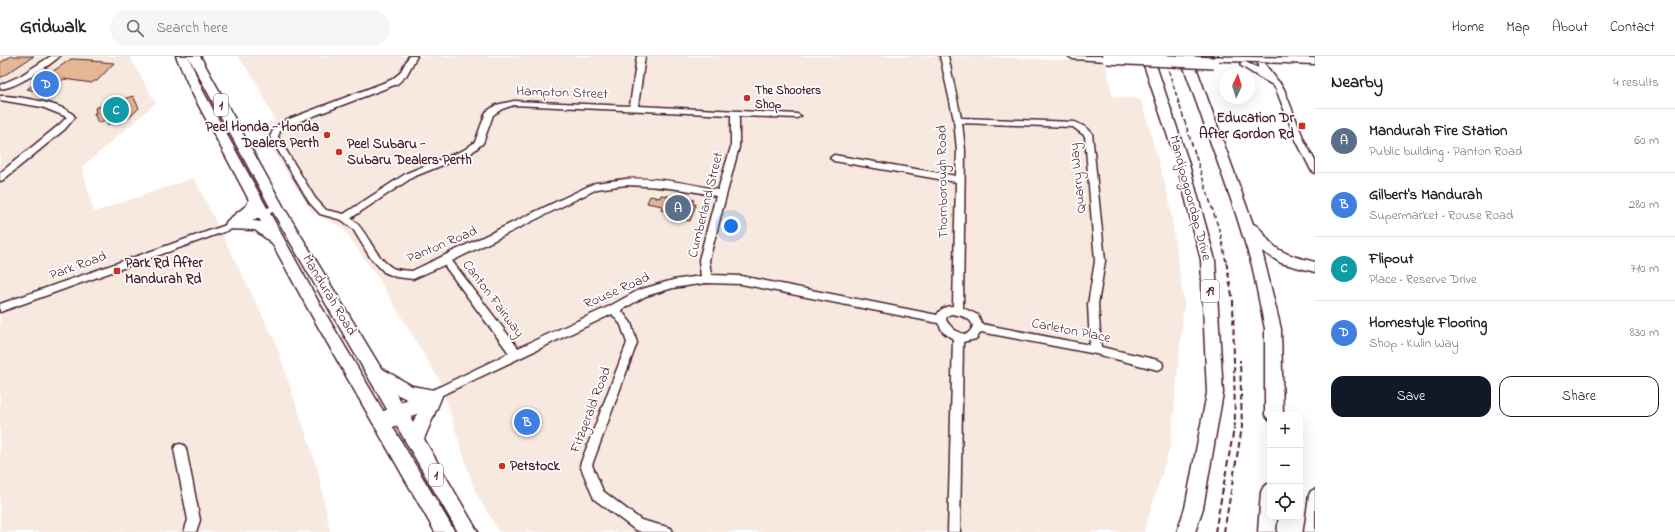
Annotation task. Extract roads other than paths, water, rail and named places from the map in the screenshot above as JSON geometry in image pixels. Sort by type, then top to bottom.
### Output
[{"type":"highway","points":[[174,56],[183,75],[192,81]]},
{"type":"highway","name":"Mandurah Road","points":[[182,56],[192,81],[256,200],[272,212],[280,244],[313,305],[446,532]]},
{"type":"highway","name":"Mandurah Road","points":[[194,56],[272,212],[375,372],[469,532]]},
{"type":"highway","name":"Mandjoogoordap Drive","points":[[1147,56],[1182,161],[1208,260],[1215,393],[1194,508],[1186,532]]},
{"type":"highway","points":[[1186,56],[1242,211],[1259,265],[1273,329],[1274,412]]},
{"type":"highway","points":[[232,225],[252,208],[256,200]]},
{"type":"highway","points":[[1242,211],[1262,242],[1271,251],[1290,261],[1315,268]]},
{"type":"highway","points":[[232,225],[257,225],[264,228],[280,244]]},
{"type":"highway","points":[[1259,265],[1270,262],[1278,262],[1315,268]]},
{"type":"highway","points":[[375,372],[409,393],[433,395],[430,407],[422,420],[415,440]]},
{"type":"highway","points":[[1267,532],[1268,520]]},
{"type":"main road","points":[[1073,56],[1107,58],[1315,61]]},
{"type":"main road","points":[[1176,56],[1245,65],[1315,68]]},
{"type":"main road","points":[[1245,65],[1258,70],[1278,86]]},
{"type":"street","points":[[0,178],[62,127],[71,117],[69,114],[62,111],[20,100],[0,99],[5,90],[55,56]]},
{"type":"street","points":[[346,218],[323,212],[312,200],[274,137],[277,130],[287,124],[394,82],[402,74],[413,56]]},
{"type":"street","points":[[634,109],[641,56]]},
{"type":"street","name":"Thornborough Road","points":[[944,56],[958,120],[961,150],[958,310]]},
{"type":"street","points":[[1266,66],[1280,79],[1278,86],[1300,140],[1315,170]]},
{"type":"street","points":[[5,90],[20,100]]},
{"type":"street","name":"Hampton Street","points":[[346,218],[410,175],[467,152],[478,143],[488,114],[499,107],[514,103],[797,116]]},
{"type":"street","name":"Cumberland Street","points":[[706,279],[704,260],[735,147],[735,113]]},
{"type":"street","name":"Quarry Way","points":[[958,120],[1075,125],[1084,130],[1088,135],[1100,261],[1093,304],[1096,350]]},
{"type":"street","points":[[834,158],[960,180]]},
{"type":"street","name":"Panton Road","points":[[346,218],[356,227],[373,254],[387,269],[396,273],[413,274],[446,260],[595,186],[626,182],[657,183],[692,187],[721,194]]},
{"type":"street","name":"Park Road","points":[[0,308],[272,212]]},
{"type":"street","name":"Canton Fairway","points":[[446,260],[516,354]]},
{"type":"street","name":"Rouse Road","points":[[382,422],[428,402],[433,395],[516,354],[614,309],[643,293],[673,284],[706,279],[741,280],[941,320]]},
{"type":"street","name":"Fitzgerald Road","points":[[614,309],[626,323],[632,343],[586,465],[598,495],[638,524],[667,532]]},
{"type":"street","points":[[949,310],[958,310],[972,316],[978,327],[972,336],[958,337],[946,330],[941,320],[943,314],[949,310]]},
{"type":"street","name":"Carleton Place","points":[[978,327],[1096,350],[1158,365]]},
{"type":"street","points":[[954,532],[958,337]]},
{"type":"street","points":[[180,449],[194,520],[190,532]]},
{"type":"street","points":[[1310,532],[1315,495]]},
{"type":"railway","points":[[1164,56],[1221,236],[1226,262]]},
{"type":"railway","points":[[1215,532],[1235,423],[1233,301],[1226,261]]},
{"type":"railway","points":[[1224,532],[1242,427],[1240,360]]},
{"type":"place","name":"Homestyle Flooring","points":[[46,84]]},
{"type":"place","name":"The Shooters Shop","points":[[747,98]]},
{"type":"place","name":"Flipout","points":[[116,110]]},
{"type":"place","name":"Education Dr After Gordon Rd","points":[[1302,126]]},
{"type":"place","name":"Peel Honda - Honda Dealers Perth","points":[[327,135]]},
{"type":"place","name":"Peel Subaru - Subaru Dealers Perth","points":[[339,152]]},
{"type":"place","name":"Mandurah Fire Station","points":[[678,208]]},
{"type":"place","name":"Park Rd After Mandurah Rd","points":[[117,271]]},
{"type":"place","name":"Gilbert's Mandurah","points":[[527,422]]},
{"type":"place","name":"Petstock","points":[[502,466]]}]
